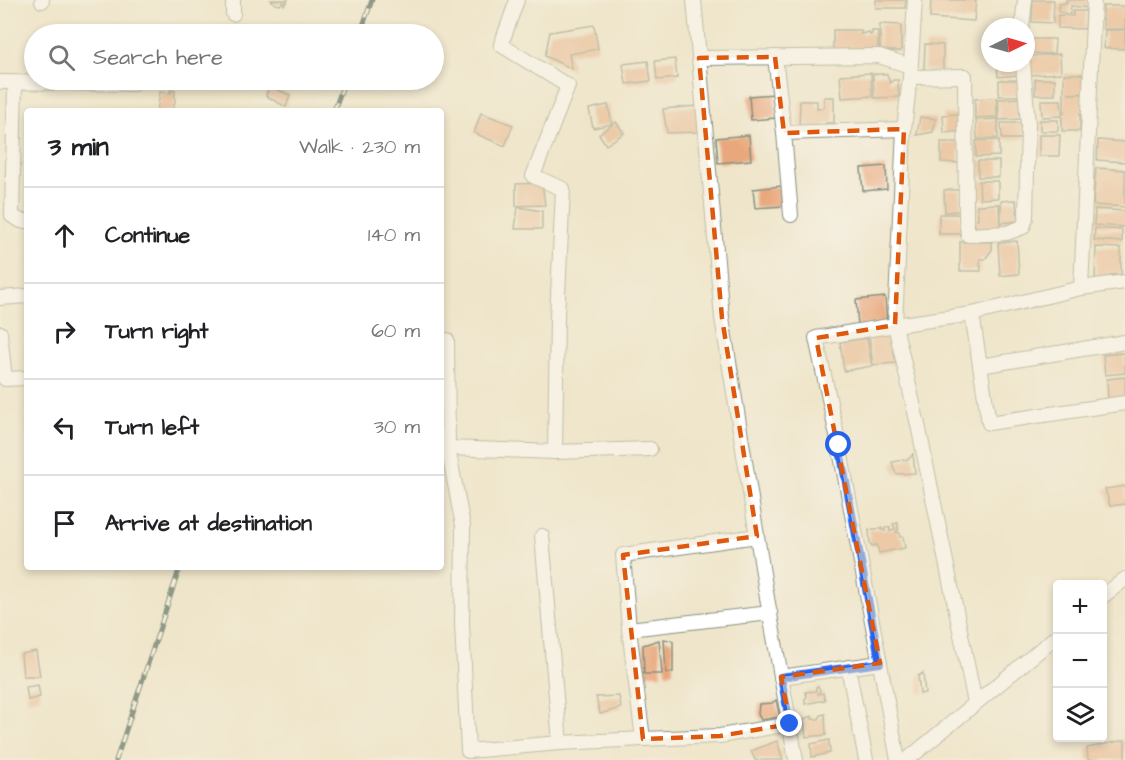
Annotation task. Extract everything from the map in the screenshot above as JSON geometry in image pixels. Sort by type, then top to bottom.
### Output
[{"type":"street","points":[[517,0],[501,45],[568,86],[534,177],[563,189],[556,317],[555,452]]},
{"type":"street","points":[[694,0],[722,318],[796,760]]},
{"type":"street","points":[[915,0],[904,129],[895,325],[975,703]]},
{"type":"street","points":[[1024,18],[1025,0]]},
{"type":"street","points":[[1081,288],[1094,0]]},
{"type":"street","points":[[699,58],[879,56],[910,72],[965,76],[968,235],[1007,233],[1023,227],[1026,218],[1028,124],[1024,72]]},
{"type":"street","points":[[775,57],[791,215]]},
{"type":"street","points":[[0,82],[24,83]]},
{"type":"street","points":[[15,83],[12,216],[24,221]]},
{"type":"street","points":[[784,134],[904,129]]},
{"type":"street","points":[[12,148],[24,147]]},
{"type":"street","points":[[898,760],[839,445],[816,338],[972,314],[1081,288],[1125,282]]},
{"type":"street","points":[[0,298],[24,296]]},
{"type":"street","points":[[972,314],[989,423],[1125,403]]},
{"type":"street","points":[[0,333],[5,379],[24,378]]},
{"type":"street","points":[[447,340],[448,448],[463,526],[462,624],[468,751],[560,743],[720,736],[790,724]]},
{"type":"street","points":[[980,366],[1125,342]]},
{"type":"street","points":[[448,448],[555,452],[650,449]]},
{"type":"street","points":[[542,536],[560,743]]},
{"type":"street","points":[[643,739],[629,629],[623,555],[758,536]]},
{"type":"street","points":[[1107,593],[1125,579]]},
{"type":"street","points":[[629,629],[770,613]]},
{"type":"street","points":[[907,760],[1053,639]]},
{"type":"street","points":[[781,677],[880,663]]},
{"type":"street","points":[[848,667],[866,760]]},
{"type":"highlighted area","points":[[775,57],[784,133],[904,129],[895,325],[816,338],[880,663],[781,677],[790,724],[720,736],[643,739],[623,555],[757,536],[722,318],[699,58]]},
{"type":"building","points":[[271,0],[288,0],[284,5],[283,2],[280,5]]},
{"type":"building","points":[[876,0],[906,0],[905,8],[876,8]]},
{"type":"building","points":[[931,0],[976,0],[974,21],[930,18]]},
{"type":"building","points":[[1033,0],[1054,0],[1053,23],[1035,22],[1035,18],[1032,18]]},
{"type":"building","points":[[1066,0],[1090,0],[1088,8],[1071,6],[1070,14],[1058,12],[1059,4],[1066,3]]},
{"type":"building","points":[[1103,6],[1125,6],[1125,29],[1103,29]]},
{"type":"building","points":[[1073,11],[1086,11],[1085,29],[1058,28],[1058,15],[1073,16]]},
{"type":"building","points":[[880,24],[901,25],[901,51],[880,51]]},
{"type":"building","points":[[594,25],[598,49],[569,54],[572,69],[545,56],[550,32]]},
{"type":"building","points":[[833,30],[861,30],[861,34],[869,32],[870,35],[872,31],[878,31],[878,50],[833,51]]},
{"type":"building","points":[[1105,30],[1125,30],[1125,49],[1104,48]]},
{"type":"building","points":[[1035,39],[1055,39],[1054,54],[1035,53]]},
{"type":"building","points":[[925,44],[943,45],[943,71],[924,70]]},
{"type":"building","points":[[1060,54],[1061,73],[1031,75],[1031,72],[1035,72],[1035,56]]},
{"type":"building","points":[[675,59],[677,78],[657,80],[655,61]]},
{"type":"building","points":[[648,61],[651,81],[626,84],[623,64]]},
{"type":"building","points":[[998,72],[1019,72],[1019,75],[998,77]]},
{"type":"building","points":[[871,73],[872,96],[842,98],[840,75]]},
{"type":"building","points":[[873,74],[887,74],[890,83],[898,80],[899,97],[874,98]]},
{"type":"building","points":[[1064,74],[1083,74],[1084,93],[1068,94],[1082,94],[1083,113],[1080,113],[1080,131],[1062,131],[1062,116],[1042,117],[1041,100],[1061,100],[1062,114],[1064,114]]},
{"type":"building","points":[[1035,79],[1055,79],[1055,95],[1035,95]]},
{"type":"building","points":[[999,80],[1019,80],[1019,96],[999,96]]},
{"type":"building","points":[[170,90],[175,91],[173,108],[157,108],[160,92],[171,93]]},
{"type":"building","points":[[268,90],[278,90],[290,95],[286,107],[266,96]]},
{"type":"building","points":[[775,94],[776,118],[751,120],[749,96]]},
{"type":"building","points":[[824,97],[834,97],[834,123],[826,123],[823,129],[799,129],[800,101],[817,101],[817,108],[824,108]]},
{"type":"building","points":[[997,98],[997,117],[975,118],[975,99]]},
{"type":"building","points":[[1023,98],[1024,119],[999,120],[998,99]]},
{"type":"building","points":[[608,105],[612,124],[593,128],[589,109]]},
{"type":"building","points":[[697,106],[700,132],[667,133],[663,109]]},
{"type":"building","points":[[481,113],[513,125],[505,146],[474,133]]},
{"type":"building","points":[[960,114],[961,131],[944,133],[943,115]]},
{"type":"building","points":[[920,117],[936,119],[933,132],[917,135]]},
{"type":"building","points":[[998,119],[998,138],[977,139],[976,120]]},
{"type":"building","points":[[1040,120],[1058,120],[1058,131],[1040,131]]},
{"type":"building","points":[[616,122],[624,133],[606,145],[599,134]]},
{"type":"building","points":[[1001,123],[1024,123],[1024,139],[1002,139]]},
{"type":"building","points":[[749,135],[751,160],[718,163],[716,138]]},
{"type":"building","points":[[1039,135],[1060,135],[1059,156],[1039,156]]},
{"type":"building","points":[[999,140],[999,156],[976,157],[976,141]]},
{"type":"building","points":[[1098,140],[1125,142],[1125,162],[1097,160]]},
{"type":"building","points":[[941,142],[959,142],[959,163],[941,162]]},
{"type":"building","points":[[978,161],[999,161],[999,177],[978,177]]},
{"type":"building","points":[[886,166],[887,189],[863,191],[861,168]]},
{"type":"building","points":[[1096,168],[1125,170],[1125,207],[1093,205]]},
{"type":"building","points":[[979,181],[998,181],[998,198],[980,199]]},
{"type":"building","points":[[542,183],[545,205],[516,206],[516,184]]},
{"type":"building","points":[[782,186],[783,206],[755,208],[753,189]]},
{"type":"building","points":[[944,190],[960,190],[961,211],[945,212]]},
{"type":"building","points":[[1016,200],[1018,221],[1001,223],[1001,201]]},
{"type":"building","points":[[999,204],[1000,227],[979,230],[975,227],[974,219],[978,219],[977,205]]},
{"type":"building","points":[[518,207],[542,211],[542,229],[515,229]]},
{"type":"building","points":[[1095,209],[1125,211],[1124,227],[1094,225]]},
{"type":"building","points":[[939,214],[960,214],[960,234],[939,234]]},
{"type":"building","points":[[1095,228],[1122,230],[1122,242],[1094,240]]},
{"type":"building","points":[[1017,241],[1019,274],[1000,276],[998,243]]},
{"type":"building","points":[[960,242],[992,242],[992,250],[985,259],[980,259],[981,271],[960,271]]},
{"type":"building","points":[[1096,247],[1121,248],[1121,275],[1111,275],[1111,280],[1095,279]]},
{"type":"building","points":[[885,297],[887,323],[858,326],[856,300]]},
{"type":"building","points":[[892,333],[896,363],[873,365],[869,336]]},
{"type":"building","points":[[867,338],[872,366],[844,371],[840,342]]},
{"type":"building","points":[[1124,353],[1125,373],[1105,375],[1103,355]]},
{"type":"building","points":[[1125,377],[1125,399],[1108,400],[1107,379]]},
{"type":"building","points":[[913,454],[915,473],[897,474],[892,462],[909,459]]},
{"type":"building","points":[[1125,486],[1125,504],[1110,506],[1105,489]]},
{"type":"building","points":[[898,523],[896,532],[903,537],[905,548],[879,553],[877,545],[872,546],[870,543],[869,530],[882,528],[885,531],[885,528],[890,527],[890,531],[895,529],[893,524]]},
{"type":"building","points":[[664,639],[673,641],[673,672],[666,673]]},
{"type":"building","points":[[659,640],[662,674],[644,674],[643,645]]},
{"type":"building","points":[[36,651],[40,676],[23,676],[21,654]]},
{"type":"building","points":[[923,673],[925,693],[920,694],[918,676]]},
{"type":"building","points":[[38,685],[40,697],[28,700],[26,687]]},
{"type":"building","points":[[818,686],[820,690],[818,694],[823,693],[825,700],[805,704],[807,696],[805,692],[816,691]]},
{"type":"building","points":[[619,696],[621,708],[600,714],[596,697]]},
{"type":"building","points":[[776,700],[780,717],[761,720],[758,714],[759,704],[772,703]]},
{"type":"building","points":[[825,714],[826,735],[806,737],[804,719],[812,716],[812,719],[819,719]]},
{"type":"building","points":[[829,740],[830,753],[812,757],[811,744]]},
{"type":"building","points":[[1125,740],[1125,760],[1088,760],[1087,748]]},
{"type":"building","points":[[777,741],[783,760],[755,760],[751,751]]},
{"type":"railway","points":[[364,24],[372,0]]},
{"type":"railway","points":[[335,108],[341,90]]},
{"type":"railway","points":[[116,760],[179,570]]},
{"type":"route","points":[[790,724],[781,677],[880,663],[839,445]]}]
